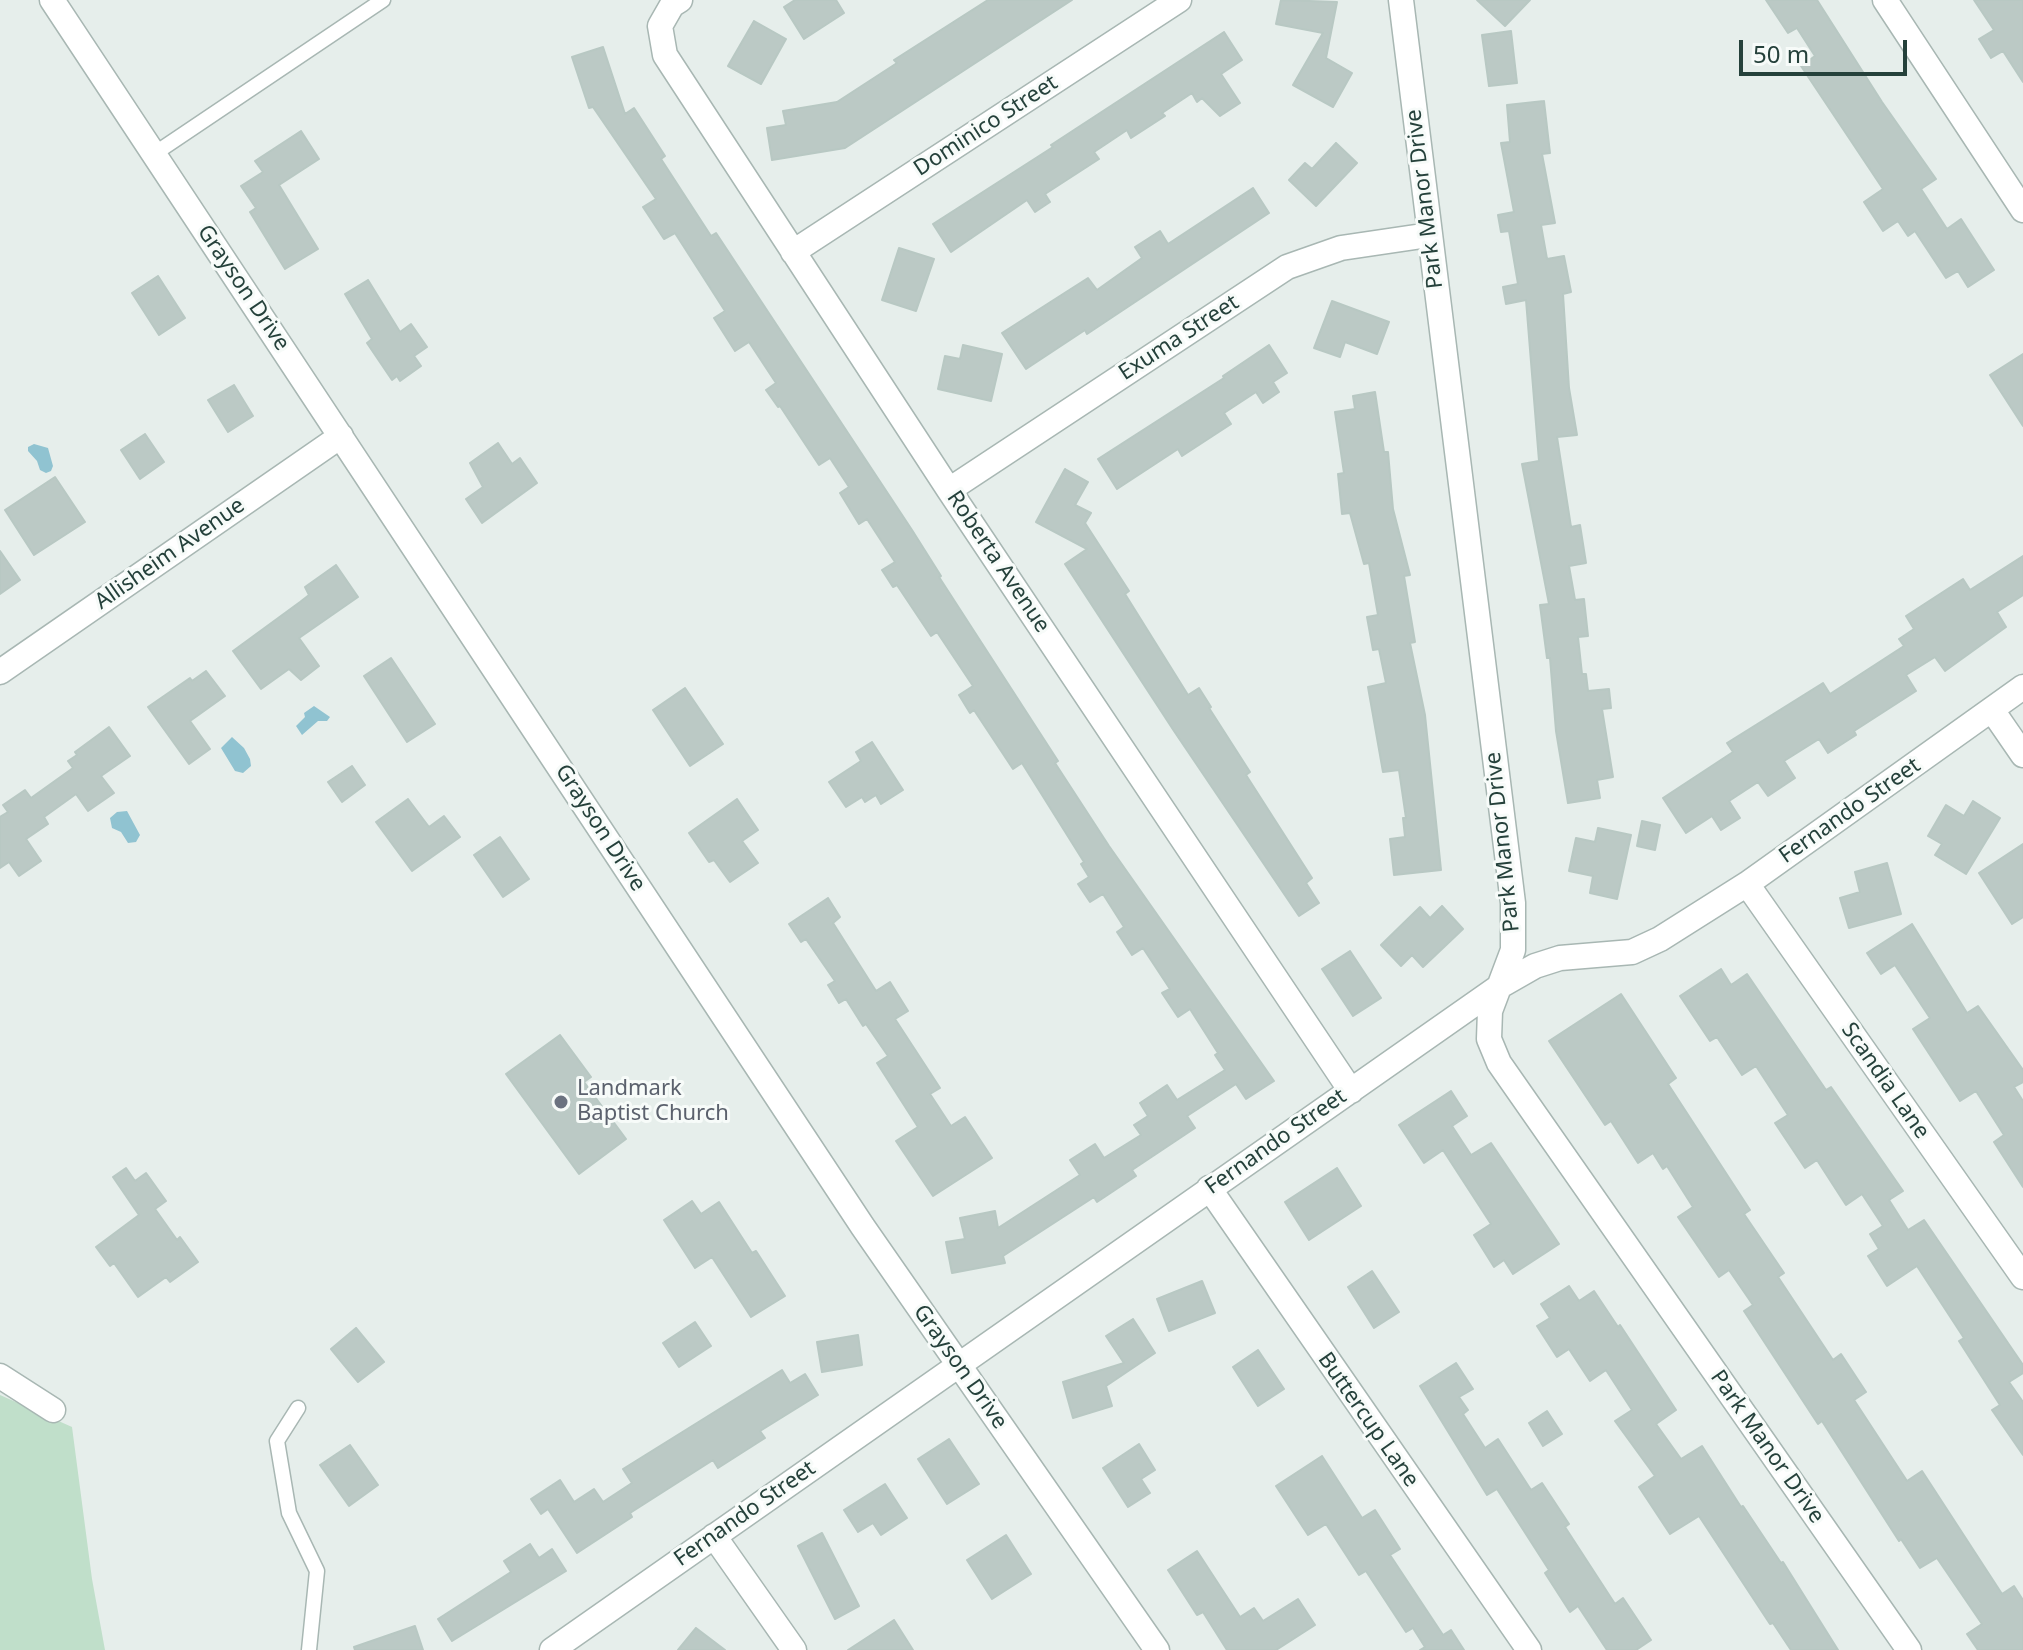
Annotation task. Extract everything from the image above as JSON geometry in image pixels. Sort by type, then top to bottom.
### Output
[{"type":"street","name":"Grayson Drive","points":[[52,0],[837,1188],[1157,1650]]},
{"type":"street","name":"Roberta Avenue","points":[[680,0],[672,5],[660,26],[665,55],[949,490],[1351,1091]]},
{"type":"street","name":"Dominico Street","points":[[793,252],[1179,0]]},
{"type":"street","name":"Park Manor Drive","points":[[1401,0],[1513,903],[1513,950],[1490,1011],[1489,1039],[1499,1063],[1909,1650]]},
{"type":"street","points":[[1885,0],[2023,210]]},
{"type":"street","name":"Exuma Street","points":[[949,490],[1287,267],[1341,248],[1429,235]]},
{"type":"street","name":"Allisheim Avenue","points":[[0,672],[341,436]]},
{"type":"street","name":"Fernando Street","points":[[552,1650],[1500,986],[1535,966],[1560,958],[1632,952],[1660,939],[1747,884],[2023,687]]},
{"type":"street","points":[[1992,710],[2023,755]]},
{"type":"street","name":"Scandia Lane","points":[[1747,884],[2023,1277]]},
{"type":"street","name":"Buttercup Lane","points":[[1209,1188],[1529,1650]]},
{"type":"street","points":[[0,1376],[53,1410]]},
{"type":"street","points":[[714,1536],[794,1650]]},
{"type":"lane","points":[[154,154],[383,0]]},
{"type":"lane","points":[[298,1408],[277,1441],[289,1513],[317,1571],[309,1650]]},
{"type":"green space","points":[[0,1395],[72,1427],[92,1579],[105,1650],[0,1650]]},
{"type":"water","points":[[34,444],[48,448],[53,466],[51,471],[46,473],[40,470],[28,451],[28,447]]},
{"type":"water","points":[[314,706],[330,717],[327,721],[318,721],[302,735],[296,726],[305,717],[304,713]]},
{"type":"water","points":[[232,737],[250,759],[251,766],[243,773],[235,771],[221,748]]},
{"type":"water","points":[[127,811],[140,835],[136,842],[128,843],[121,832],[112,828],[110,818],[117,812]]},
{"type":"building","points":[[795,0],[836,0],[844,13],[804,39],[784,7]]},
{"type":"building","points":[[988,0],[1072,0],[845,148],[772,160],[767,128],[786,125],[783,111],[837,102],[897,63],[894,60]]},
{"type":"building","points":[[1281,0],[1337,2],[1326,58],[1352,73],[1333,107],[1293,85],[1323,33],[1276,24]]},
{"type":"building","points":[[1477,0],[1530,0],[1505,26]]},
{"type":"building","points":[[1766,0],[1817,0],[1936,179],[1921,189],[1947,229],[1961,219],[1994,270],[1968,287],[1958,271],[1946,278],[1915,231],[1908,236],[1898,221],[1883,231],[1864,202],[1883,189],[1801,66],[1815,56],[1797,28],[1788,33]]},
{"type":"building","points":[[1974,0],[2023,0],[2023,82],[2003,51],[1991,58],[1979,39],[1994,30]]},
{"type":"building","points":[[754,21],[786,39],[761,84],[728,66]]},
{"type":"building","points":[[1511,31],[1517,83],[1489,86],[1482,35]]},
{"type":"building","points":[[1224,32],[1242,60],[1221,74],[1240,103],[1220,116],[1202,98],[1197,102],[1192,93],[1162,113],[1165,116],[1131,138],[1127,130],[1094,152],[1099,159],[1045,194],[1050,202],[1035,212],[1027,200],[951,252],[933,224]]},
{"type":"building","points":[[603,47],[625,114],[634,108],[665,156],[661,159],[711,236],[716,233],[912,530],[1109,846],[1274,1081],[1246,1099],[1236,1084],[1187,1116],[1195,1128],[1132,1170],[1136,1176],[1097,1202],[1094,1197],[1003,1256],[1005,1263],[952,1273],[946,1242],[965,1239],[960,1218],[995,1211],[998,1228],[1080,1175],[1070,1160],[1095,1144],[1104,1158],[1141,1135],[1134,1125],[1148,1116],[1140,1103],[1167,1085],[1177,1100],[1225,1070],[1190,1009],[1178,1017],[1162,993],[1170,989],[1143,948],[1132,955],[1117,932],[1124,927],[1103,894],[1090,902],[1078,884],[1089,877],[1081,864],[1084,862],[1022,763],[1013,769],[974,710],[970,713],[959,695],[973,686],[937,632],[931,636],[897,585],[893,587],[882,570],[895,562],[867,519],[859,524],[840,493],[849,487],[830,458],[819,465],[766,390],[776,383],[749,342],[735,351],[714,318],[725,311],[675,233],[664,239],[643,207],[656,199],[593,107],[589,108],[572,57]]},
{"type":"building","points":[[1544,101],[1550,153],[1542,154],[1555,223],[1541,225],[1547,259],[1564,256],[1571,292],[1563,294],[1569,388],[1577,435],[1557,437],[1571,527],[1580,525],[1586,563],[1569,566],[1575,600],[1584,599],[1588,636],[1578,637],[1582,674],[1586,674],[1588,691],[1609,689],[1611,708],[1602,709],[1613,777],[1597,780],[1600,798],[1568,803],[1556,731],[1550,658],[1547,658],[1540,605],[1549,604],[1522,464],[1539,461],[1526,300],[1506,304],[1503,287],[1518,284],[1509,231],[1501,232],[1498,215],[1514,212],[1501,143],[1510,142],[1507,105]]},
{"type":"building","points":[[301,131],[319,159],[279,185],[318,249],[285,269],[250,212],[256,208],[241,186],[263,172],[255,161]]},
{"type":"building","points":[[1336,143],[1357,163],[1316,206],[1289,180],[1305,163],[1312,169]]},
{"type":"building","points":[[1253,188],[1269,213],[1087,334],[1085,330],[1026,369],[1002,333],[1088,278],[1097,290],[1142,258],[1135,247],[1160,231],[1168,244]]},
{"type":"building","points":[[899,248],[934,259],[916,311],[882,300]]},
{"type":"building","points":[[158,276],[185,318],[159,335],[132,293]]},
{"type":"building","points":[[368,280],[400,332],[411,324],[427,347],[414,356],[421,366],[400,381],[397,376],[392,380],[367,343],[372,339],[345,294]]},
{"type":"building","points":[[1332,301],[1389,322],[1377,354],[1345,342],[1340,357],[1314,348]]},
{"type":"building","points":[[963,345],[1002,354],[991,401],[938,389],[945,356],[960,359]]},
{"type":"building","points":[[1269,345],[1287,373],[1273,382],[1279,392],[1263,403],[1256,392],[1224,413],[1231,424],[1182,456],[1178,449],[1117,489],[1098,459],[1224,378]]},
{"type":"building","points":[[2023,354],[2023,426],[1990,375]]},
{"type":"building","points":[[234,385],[253,416],[228,432],[208,400]]},
{"type":"building","points":[[1375,392],[1384,452],[1388,452],[1393,509],[1410,575],[1404,576],[1415,642],[1410,643],[1425,715],[1441,870],[1394,875],[1390,839],[1405,837],[1403,818],[1406,818],[1399,770],[1383,772],[1368,687],[1386,683],[1379,649],[1373,650],[1367,617],[1378,615],[1369,563],[1364,564],[1350,513],[1342,514],[1338,474],[1344,473],[1335,412],[1355,409],[1353,396]]},
{"type":"building","points":[[145,434],[164,462],[140,479],[121,450]]},
{"type":"building","points":[[498,443],[512,464],[520,458],[537,483],[482,523],[466,499],[483,487],[470,463]]},
{"type":"building","points":[[1065,469],[1088,482],[1075,505],[1091,513],[1085,523],[1129,591],[1125,594],[1188,695],[1199,688],[1250,772],[1246,775],[1312,878],[1306,883],[1319,903],[1299,916],[1065,564],[1087,549],[1036,522]]},
{"type":"building","points":[[55,477],[85,522],[34,555],[5,510]]},
{"type":"building","points":[[0,551],[20,580],[0,594]]},
{"type":"building","points":[[2023,556],[2023,595],[1997,612],[2006,627],[1945,671],[1935,657],[1906,675],[1916,691],[1854,731],[1856,735],[1828,753],[1819,739],[1784,761],[1795,778],[1768,796],[1758,782],[1729,801],[1740,818],[1721,830],[1712,816],[1686,833],[1663,798],[1733,752],[1727,743],[1823,683],[1830,694],[1904,646],[1899,639],[1914,629],[1906,616],[1963,579],[1970,590]]},
{"type":"building","points":[[336,565],[358,597],[299,638],[319,666],[301,680],[289,669],[261,689],[233,651],[309,595],[305,587]]},
{"type":"building","points":[[391,658],[435,724],[407,742],[364,676]]},
{"type":"building","points":[[206,671],[225,696],[190,721],[210,749],[189,764],[148,707],[190,678],[192,681]]},
{"type":"building","points":[[685,688],[723,744],[690,766],[653,710]]},
{"type":"building","points":[[109,727],[130,756],[101,776],[114,793],[88,811],[76,794],[44,817],[48,824],[26,839],[41,861],[19,876],[9,862],[0,868],[0,817],[8,812],[3,805],[25,790],[31,798],[73,768],[68,761],[77,755],[75,752]]},
{"type":"building","points":[[872,742],[903,790],[881,804],[876,795],[865,802],[862,797],[846,807],[829,782],[861,761],[856,752]]},
{"type":"building","points":[[352,766],[365,785],[342,802],[328,782]]},
{"type":"building","points":[[408,799],[429,827],[444,816],[460,837],[412,871],[376,822]]},
{"type":"building","points":[[737,799],[758,830],[742,841],[758,863],[730,882],[714,860],[709,862],[689,833]]},
{"type":"building","points":[[1973,801],[2000,818],[1966,874],[1935,855],[1942,844],[1928,836],[1946,805],[1964,816]]},
{"type":"building","points":[[1642,821],[1660,825],[1655,850],[1637,846]]},
{"type":"building","points":[[1598,828],[1631,835],[1617,899],[1590,893],[1593,876],[1569,871],[1576,838],[1595,842]]},
{"type":"building","points":[[500,837],[529,879],[503,897],[474,855]]},
{"type":"building","points":[[2023,844],[2023,917],[2012,924],[1979,873]]},
{"type":"building","points":[[1887,863],[1901,914],[1849,928],[1840,898],[1860,892],[1855,872]]},
{"type":"building","points":[[828,898],[840,917],[833,923],[876,991],[890,982],[908,1011],[895,1019],[940,1088],[930,1094],[951,1126],[965,1117],[992,1158],[933,1196],[896,1141],[918,1127],[877,1063],[888,1056],[846,999],[839,1003],[828,985],[835,981],[806,939],[801,942],[789,924]]},
{"type":"building","points":[[1442,906],[1463,929],[1423,967],[1412,955],[1401,966],[1381,945],[1420,907],[1430,918]]},
{"type":"building","points":[[1912,924],[1967,1013],[1978,1006],[2023,1070],[2023,1082],[2014,1087],[2023,1101],[2023,1187],[1994,1142],[2004,1135],[1976,1091],[1960,1101],[1913,1029],[1930,1018],[1895,965],[1881,974],[1867,953]]},
{"type":"building","points":[[1350,951],[1381,998],[1353,1016],[1322,969]]},
{"type":"building","points":[[1721,969],[1731,985],[1747,974],[1826,1090],[1831,1087],[1903,1191],[1889,1200],[1908,1230],[1924,1220],[2023,1365],[2023,1373],[2009,1382],[2023,1402],[2023,1455],[1992,1410],[2000,1405],[1959,1341],[1964,1338],[1917,1266],[1887,1286],[1868,1256],[1879,1249],[1870,1234],[1883,1226],[1862,1194],[1846,1205],[1817,1160],[1805,1168],[1775,1123],[1788,1115],[1756,1066],[1742,1075],[1717,1037],[1710,1041],[1680,996]]},
{"type":"building","points":[[1621,994],[1676,1078],[1668,1084],[1750,1210],[1744,1214],[1784,1273],[1778,1277],[1833,1360],[1841,1354],[1866,1392],[1854,1400],[1907,1481],[1922,1471],[2002,1594],[2014,1586],[2023,1600],[2023,1650],[1978,1650],[1967,1634],[1982,1624],[1937,1558],[1920,1568],[1901,1539],[1899,1541],[1822,1421],[1818,1424],[1744,1311],[1753,1305],[1729,1270],[1719,1277],[1678,1217],[1693,1207],[1667,1166],[1663,1169],[1653,1153],[1638,1163],[1611,1121],[1605,1125],[1549,1041]]},
{"type":"building","points":[[560,1035],[591,1077],[584,1082],[626,1139],[579,1174],[506,1074]]},
{"type":"building","points":[[1451,1091],[1467,1116],[1452,1126],[1471,1155],[1491,1143],[1559,1244],[1513,1274],[1504,1260],[1494,1267],[1474,1235],[1491,1224],[1443,1150],[1424,1163],[1399,1125]]},
{"type":"building","points":[[126,1168],[135,1181],[146,1173],[166,1201],[155,1209],[177,1240],[180,1237],[198,1262],[170,1282],[166,1277],[138,1297],[114,1263],[110,1266],[96,1247],[139,1215],[113,1177]]},
{"type":"building","points":[[1337,1168],[1361,1206],[1309,1240],[1285,1202]]},
{"type":"building","points":[[692,1201],[701,1214],[719,1202],[785,1296],[751,1317],[712,1257],[695,1268],[664,1220]]},
{"type":"building","points":[[1372,1271],[1399,1312],[1374,1328],[1348,1287]]},
{"type":"building","points":[[1202,1281],[1215,1313],[1169,1331],[1157,1299]]},
{"type":"building","points":[[1569,1286],[1579,1301],[1594,1291],[1618,1327],[1620,1325],[1676,1410],[1656,1424],[1681,1459],[1702,1446],[1741,1507],[1783,1562],[1838,1650],[1791,1650],[1773,1623],[1770,1624],[1699,1516],[1670,1534],[1639,1487],[1655,1476],[1615,1421],[1632,1410],[1606,1370],[1590,1381],[1569,1349],[1557,1357],[1537,1326],[1550,1318],[1541,1304]]},
{"type":"building","points":[[1133,1319],[1155,1353],[1106,1386],[1112,1406],[1073,1418],[1063,1382],[1124,1363],[1106,1336]]},
{"type":"building","points":[[695,1322],[711,1346],[679,1367],[663,1343]]},
{"type":"building","points":[[356,1328],[384,1362],[358,1382],[331,1349]]},
{"type":"building","points":[[858,1335],[862,1365],[822,1372],[817,1342]]},
{"type":"building","points":[[1258,1350],[1284,1389],[1258,1406],[1233,1367]]},
{"type":"building","points":[[1456,1363],[1473,1389],[1459,1397],[1468,1410],[1463,1414],[1485,1448],[1498,1439],[1531,1490],[1542,1483],[1569,1524],[1565,1527],[1615,1604],[1623,1598],[1651,1640],[1636,1650],[1607,1650],[1578,1606],[1570,1612],[1545,1573],[1549,1570],[1497,1489],[1487,1495],[1420,1386]]},
{"type":"building","points":[[782,1370],[790,1383],[805,1374],[818,1395],[760,1431],[765,1438],[718,1468],[713,1460],[630,1513],[632,1517],[577,1553],[548,1509],[541,1514],[531,1499],[560,1480],[574,1502],[594,1489],[603,1502],[632,1483],[623,1469]]},
{"type":"building","points":[[1547,1411],[1562,1434],[1543,1446],[1529,1423]]},
{"type":"building","points":[[949,1439],[979,1484],[947,1504],[918,1459]]},
{"type":"building","points":[[1139,1444],[1155,1470],[1141,1479],[1150,1493],[1128,1507],[1103,1468]]},
{"type":"building","points":[[350,1445],[378,1485],[349,1506],[320,1465]]},
{"type":"building","points":[[1322,1456],[1362,1518],[1375,1510],[1400,1549],[1390,1555],[1443,1635],[1451,1630],[1464,1650],[1420,1650],[1425,1647],[1413,1628],[1406,1632],[1366,1571],[1359,1575],[1326,1524],[1308,1535],[1276,1486]]},
{"type":"building","points":[[885,1484],[907,1518],[881,1535],[873,1523],[858,1532],[844,1510]]},
{"type":"building","points":[[822,1533],[859,1606],[835,1619],[798,1546]]},
{"type":"building","points":[[1006,1535],[1031,1574],[992,1599],[967,1560]]},
{"type":"building","points":[[530,1544],[539,1558],[552,1549],[566,1571],[452,1641],[438,1619],[511,1572],[504,1561]]},
{"type":"building","points":[[1197,1551],[1240,1617],[1254,1608],[1263,1621],[1298,1599],[1315,1625],[1276,1650],[1227,1650],[1203,1612],[1197,1615],[1168,1570]]},
{"type":"building","points":[[894,1620],[913,1650],[848,1650]]},
{"type":"building","points":[[415,1626],[423,1650],[355,1650],[354,1647]]},
{"type":"building","points":[[696,1628],[725,1650],[678,1650]]},
{"type":"place","name":"Landmark Baptist Church","points":[[561,1102]]}]
